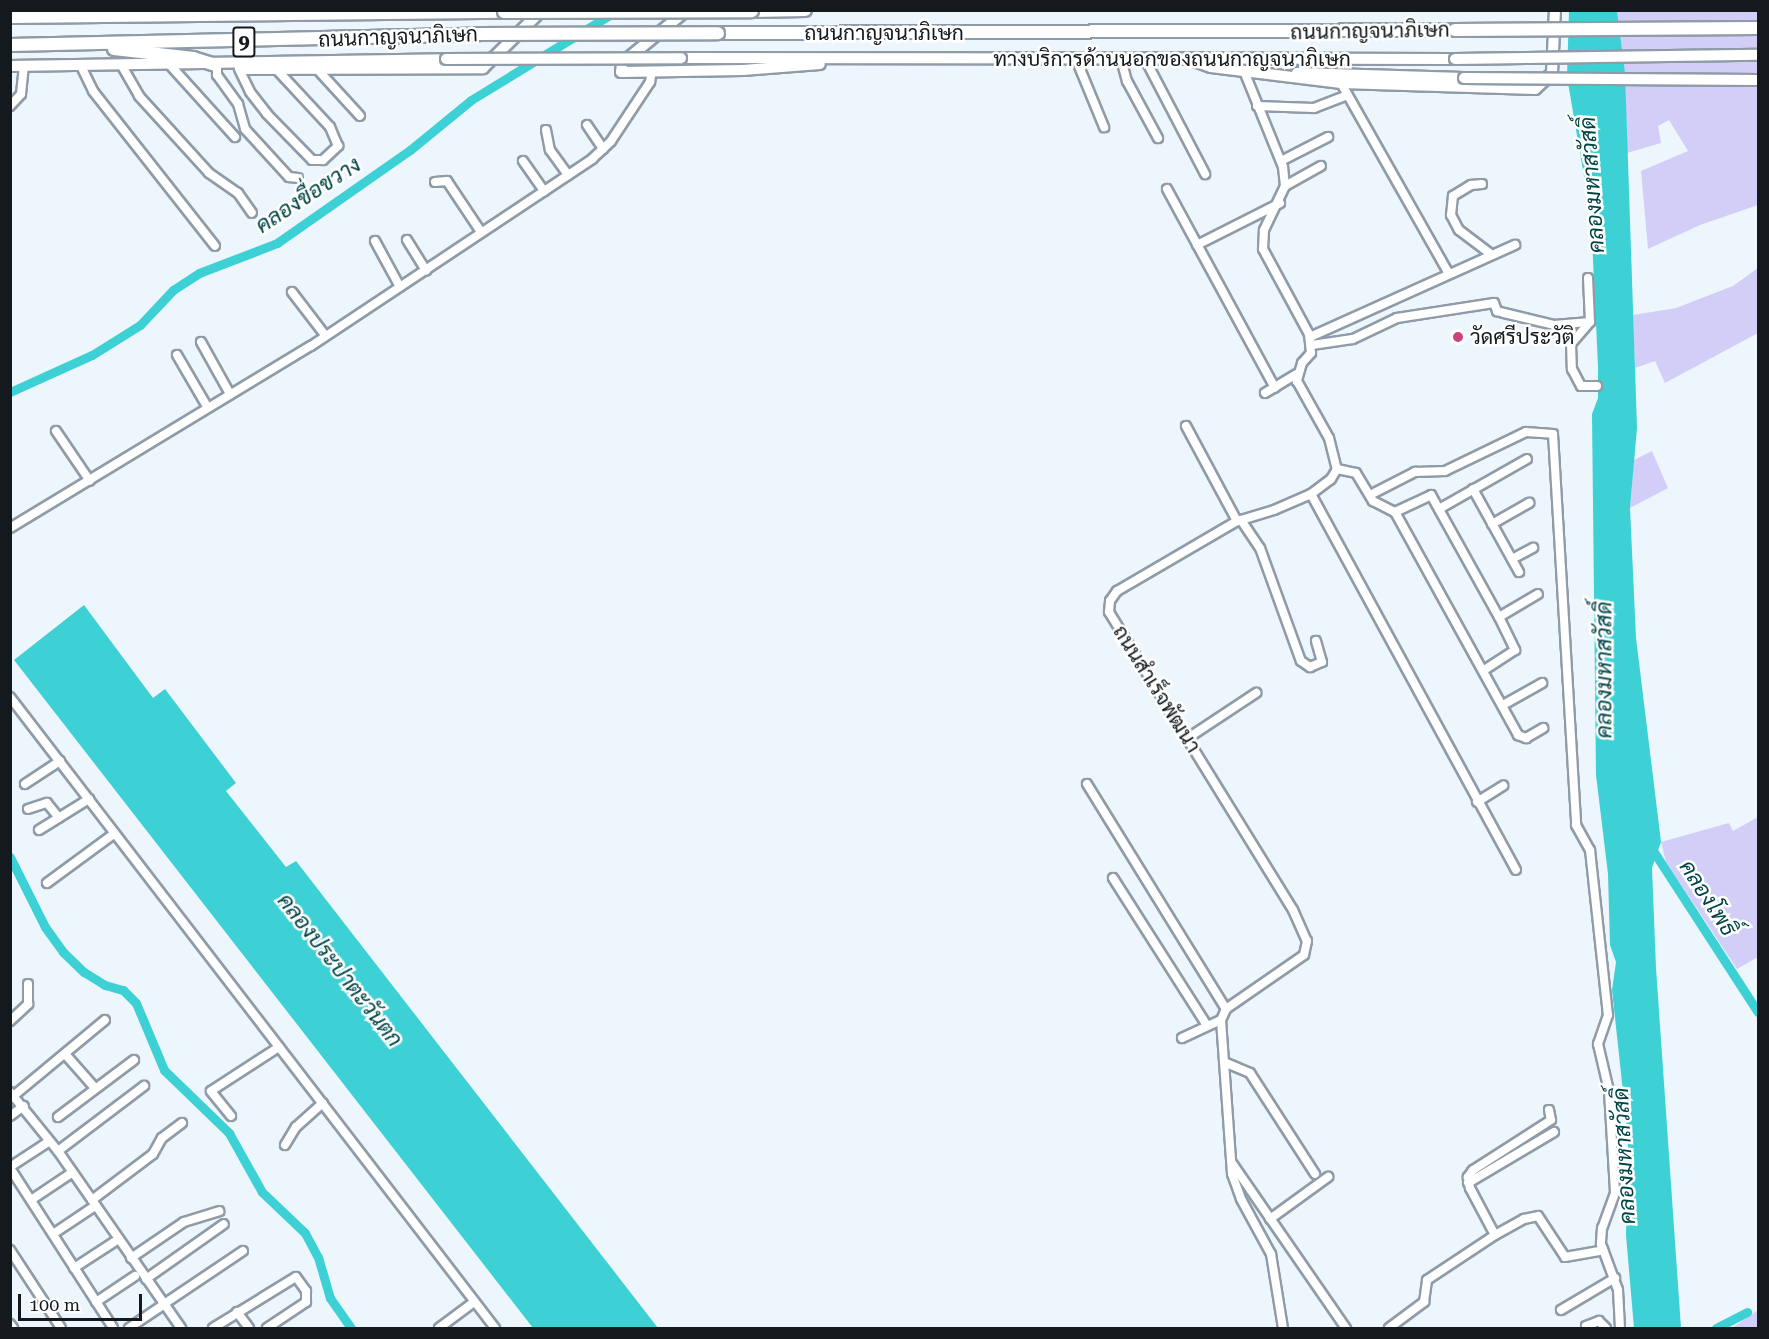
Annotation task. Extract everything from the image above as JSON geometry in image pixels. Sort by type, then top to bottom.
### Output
[{"type":"highway","points":[[74,17],[110,10]]},
{"type":"highway","name":"ถนนกาญจนาภิเษก","points":[[10,17],[805,10]]},
{"type":"highway","name":"ถนนกาญจนาภิเษก","points":[[10,45],[478,34],[1758,28]]},
{"type":"highway","points":[[94,44],[133,53],[193,57],[219,64]]},
{"type":"main road","points":[[219,64],[239,69],[278,71],[483,68],[542,10]]},
{"type":"main road","points":[[687,10],[619,66],[626,74],[652,71],[788,68],[871,58]]},
{"type":"main road","points":[[1188,59],[1211,67],[1341,83],[1535,89],[1552,73],[1555,10]]},
{"type":"main road","name":"ทางบริการด้านนอกของถนนกาญจนาภิเษก","points":[[10,66],[446,59],[1455,59],[1758,55]]},
{"type":"main road","points":[[1282,75],[1315,71],[1464,78],[1758,80]]},
{"type":"street","points":[[1076,59],[1104,127]]},
{"type":"street","points":[[1121,59],[1127,81],[1158,138]]},
{"type":"street","points":[[1145,59],[1205,174]]},
{"type":"street","points":[[219,64],[217,75],[238,104],[245,129],[289,177],[298,178]]},
{"type":"street","points":[[170,65],[235,136]]},
{"type":"street","points":[[10,106],[21,94],[24,66]]},
{"type":"street","points":[[81,66],[99,98],[214,246]]},
{"type":"street","points":[[122,66],[139,96],[209,173],[238,193],[252,213]]},
{"type":"street","points":[[239,69],[250,92],[267,114],[312,159],[323,159],[338,146],[330,127],[278,71]]},
{"type":"street","points":[[318,70],[360,116]]},
{"type":"street","points":[[10,528],[325,335],[568,175],[603,149],[650,82],[652,71]]},
{"type":"street","points":[[1244,71],[1281,161],[1285,186],[1280,203],[1264,230],[1263,249],[1311,341]]},
{"type":"street","points":[[1341,83],[1449,274]]},
{"type":"street","points":[[1257,106],[1314,108],[1348,95]]},
{"type":"street","points":[[587,125],[603,149]]},
{"type":"street","points":[[546,130],[550,150],[568,175]]},
{"type":"street","points":[[1281,161],[1328,137]]},
{"type":"street","points":[[523,161],[544,191]]},
{"type":"street","points":[[1285,186],[1321,166]]},
{"type":"street","points":[[435,182],[447,181],[481,232]]},
{"type":"street","points":[[1482,184],[1471,185],[1454,196],[1452,214],[1456,226],[1468,238],[1492,255]]},
{"type":"street","points":[[1167,189],[1275,388]]},
{"type":"street","points":[[1197,245],[1280,203]]},
{"type":"street","points":[[407,240],[426,270]]},
{"type":"street","points":[[375,241],[400,287]]},
{"type":"street","points":[[1515,245],[1449,274],[1311,341],[1297,374],[1299,389],[1329,438],[1337,469],[1356,473],[1373,501],[1395,512],[1521,738],[1543,728]]},
{"type":"street","points":[[1588,278],[1590,322],[1571,344],[1572,369],[1581,386],[1597,386]]},
{"type":"street","points":[[292,292],[325,335]]},
{"type":"street","points":[[1311,341],[1353,339],[1397,318],[1494,303],[1497,311],[1504,314],[1554,325],[1590,322]]},
{"type":"street","points":[[201,342],[231,394]]},
{"type":"street","points":[[177,355],[208,408]]},
{"type":"street","points":[[1265,393],[1297,374]]},
{"type":"street","points":[[1186,426],[1239,520],[1260,548],[1301,661],[1310,667],[1322,662],[1316,641]]},
{"type":"street","points":[[56,431],[90,481]]},
{"type":"street","points":[[1370,495],[1415,472],[1445,471],[1526,432],[1553,434],[1576,825],[1590,850],[1608,1015],[1598,1044],[1610,1091],[1615,1193],[1602,1228],[1603,1250],[1615,1278],[1620,1329]]},
{"type":"street","points":[[1438,509],[1527,459]]},
{"type":"street","name":"ถนนสำเร็จพัฒนา","points":[[1226,1009],[1304,955],[1307,941],[1293,910],[1109,612],[1110,602],[1117,591],[1239,520],[1311,494],[1331,479],[1337,469]]},
{"type":"street","points":[[1473,489],[1519,572]]},
{"type":"street","points":[[1311,494],[1516,870]]},
{"type":"street","points":[[1395,512],[1427,494],[1438,509],[1499,617],[1515,650],[1484,670]]},
{"type":"street","points":[[1492,524],[1529,503]]},
{"type":"street","points":[[1512,559],[1533,548]]},
{"type":"street","points":[[1499,617],[1538,594]]},
{"type":"street","points":[[1503,705],[1542,683]]},
{"type":"street","points":[[1188,738],[1256,693]]},
{"type":"street","points":[[10,697],[495,1329]]},
{"type":"street","points":[[25,784],[60,761]]},
{"type":"street","points":[[1087,784],[1226,1009],[1221,1020],[1232,1162],[1241,1199],[1272,1254],[1283,1329]]},
{"type":"street","points":[[1478,802],[1503,786]]},
{"type":"street","points":[[39,830],[89,799]]},
{"type":"street","points":[[28,809],[47,803],[59,818]]},
{"type":"street","points":[[47,883],[115,833]]},
{"type":"street","points":[[1113,878],[1206,1024]]},
{"type":"street","points":[[10,1021],[28,1004],[28,984]]},
{"type":"street","points":[[105,1020],[12,1095],[24,1106],[58,1150],[92,1204],[181,1329]]},
{"type":"street","points":[[1182,1038],[1206,1024],[1221,1020]]},
{"type":"street","points":[[231,1116],[211,1091],[279,1047]]},
{"type":"street","points":[[65,1054],[95,1088]]},
{"type":"street","points":[[58,1117],[134,1060]]},
{"type":"street","points":[[1224,1062],[1250,1073],[1315,1174]]},
{"type":"street","points":[[58,1150],[144,1086]]},
{"type":"street","points":[[285,1145],[296,1127],[323,1103]]},
{"type":"street","points":[[10,1116],[24,1106]]},
{"type":"street","points":[[1495,1235],[1468,1183],[1473,1170],[1551,1120],[1549,1110]]},
{"type":"street","points":[[53,1234],[153,1154],[162,1138],[182,1123]]},
{"type":"street","points":[[1468,1183],[1554,1132]]},
{"type":"street","points":[[48,1142],[10,1167],[113,1329]]},
{"type":"street","points":[[1232,1162],[1346,1329]]},
{"type":"street","points":[[31,1200],[70,1174]]},
{"type":"street","points":[[1270,1219],[1328,1177]]},
{"type":"street","points":[[131,1257],[184,1222],[219,1211]]},
{"type":"street","points":[[1389,1329],[1424,1302],[1427,1280],[1517,1222],[1538,1216],[1565,1257],[1603,1250]]},
{"type":"street","points":[[146,1279],[224,1224]]},
{"type":"street","points":[[74,1268],[114,1242]]},
{"type":"street","points":[[10,1250],[61,1329]]},
{"type":"street","points":[[129,1329],[243,1251]]},
{"type":"street","points":[[96,1302],[135,1276]]},
{"type":"street","points":[[213,1329],[296,1277],[306,1291],[306,1302],[267,1329]]},
{"type":"street","points":[[1561,1310],[1615,1278]]},
{"type":"street","points":[[439,1329],[474,1302]]},
{"type":"street","points":[[237,1312],[249,1329]]},
{"type":"street","points":[[1586,1326],[1599,1321],[1606,1329]]},
{"type":"street","points":[[10,1324],[13,1329]]},
{"type":"shaded area","points":[[1617,11],[1758,11],[1758,205],[1700,225],[1648,249],[1641,171],[1688,151],[1669,120],[1658,126],[1661,143],[1627,153],[1625,72]]},
{"type":"shaded area","points":[[1758,268],[1758,333],[1665,383],[1655,361],[1635,368],[1633,315],[1676,308],[1733,286]]},
{"type":"shaded area","points":[[1652,451],[1668,488],[1630,508],[1634,460]]},
{"type":"shaded area","points":[[1758,817],[1758,957],[1737,969],[1666,862],[1661,842],[1729,823],[1733,831]]},
{"type":"shaded area","points":[[1758,1310],[1758,1328],[1732,1328]]},
{"type":"water","name":"คลองมหาสวัสดิ์","points":[[1569,11],[1617,11],[1625,72],[1637,428],[1630,508],[1636,638],[1661,842],[1652,868],[1656,968],[1681,1328],[1634,1328],[1626,1235],[1628,1138],[1612,990],[1616,962],[1610,945],[1608,874],[1596,775],[1592,414],[1598,398],[1598,366],[1591,217],[1567,77]]},
{"type":"water","name":"คลองประปาตะวันตก","points":[[84,605],[153,698],[165,689],[236,783],[226,791],[286,867],[296,861],[658,1328],[533,1328],[14,660]]},
{"type":"waterway","name":"คลองขื่อขวาง","points":[[10,392],[92,355],[140,325],[173,290],[199,273],[277,243],[410,150],[471,100],[616,11]]},
{"type":"waterway","name":"คลองโพธิ์","points":[[1650,846],[1758,1012]]},
{"type":"waterway","points":[[10,857],[45,927],[63,952],[84,972],[105,985],[123,990],[136,1003],[164,1070],[229,1133],[262,1192],[305,1233],[318,1257],[330,1298],[351,1328]]},
{"type":"waterway","points":[[1716,1328],[1747,1312]]},
{"type":"place","name":"วัดศรีประวัติ","points":[[1458,337]]}]
